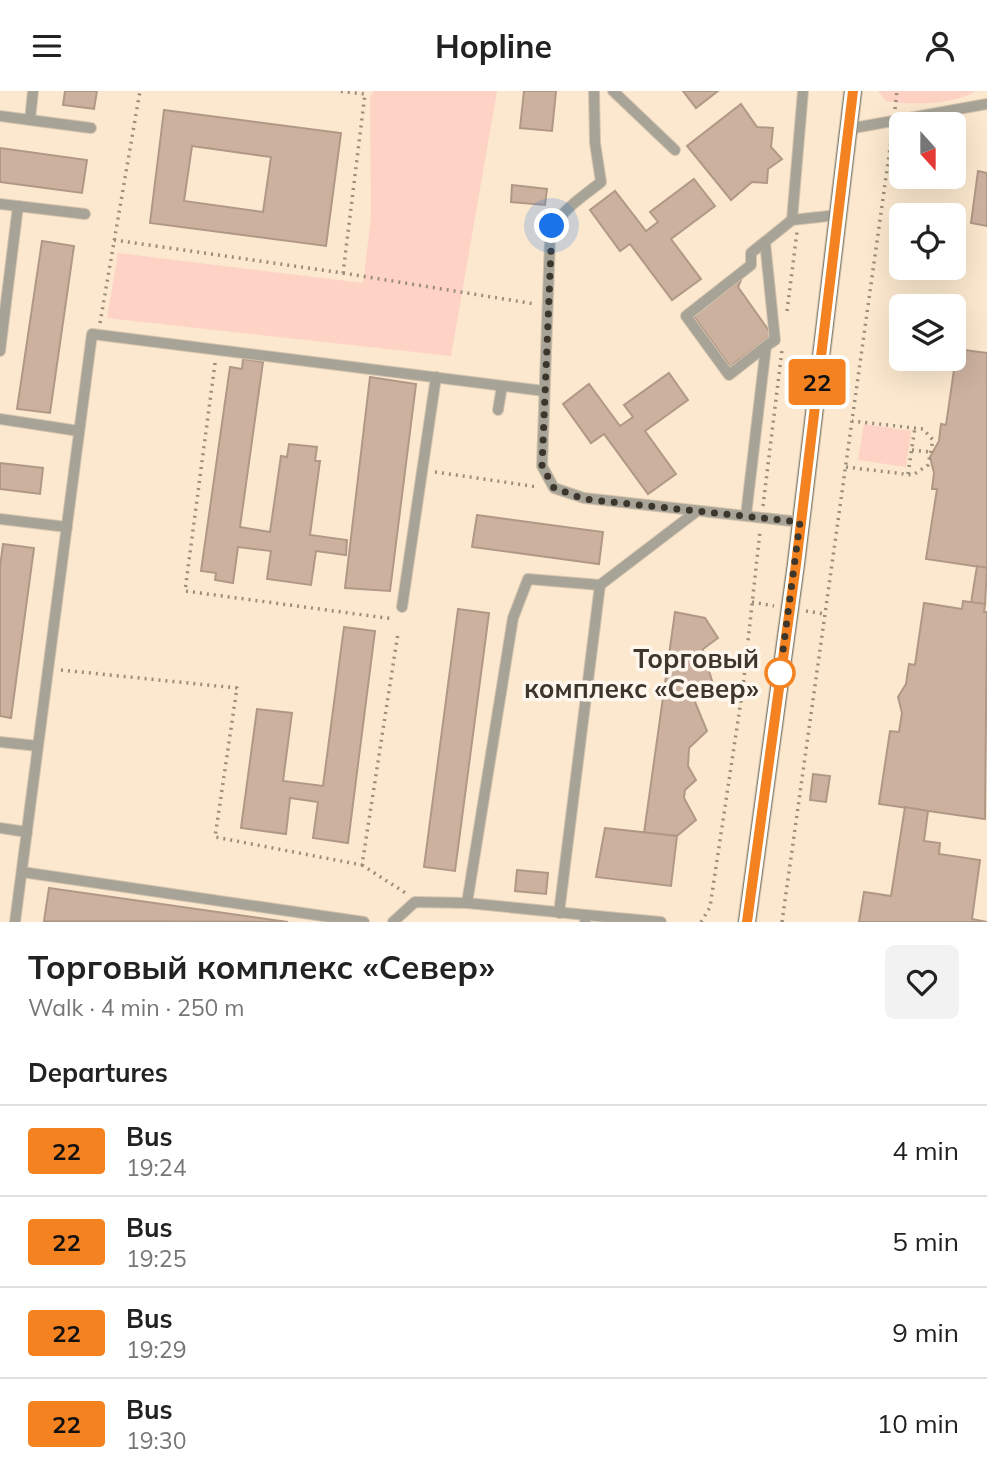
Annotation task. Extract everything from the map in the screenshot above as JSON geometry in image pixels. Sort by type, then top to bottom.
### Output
[{"type":"main road","points":[[747,922],[853,91]]},
{"type":"lane","points":[[30,120],[33,91]]},
{"type":"lane","points":[[594,91],[595,143],[601,182],[561,214],[552,226],[542,466],[554,488],[584,499],[800,522]]},
{"type":"lane","points":[[613,91],[675,149]]},
{"type":"lane","points":[[792,219],[803,91]]},
{"type":"lane","points":[[940,112],[987,104]]},
{"type":"lane","points":[[0,115],[91,128]]},
{"type":"lane","points":[[848,129],[889,121]]},
{"type":"lane","points":[[0,204],[85,214]]},
{"type":"lane","points":[[0,351],[18,206]]},
{"type":"lane","points":[[765,241],[775,340],[729,375],[686,316],[751,265],[751,253],[765,241],[792,219],[838,215]]},
{"type":"lane","points":[[15,922],[92,334],[544,391]]},
{"type":"lane","points":[[746,515],[766,346]]},
{"type":"lane","points":[[402,607],[436,377]]},
{"type":"lane","points":[[498,410],[502,386]]},
{"type":"lane","points":[[0,419],[79,431]]},
{"type":"lane","points":[[467,903],[513,618],[528,579],[600,585],[697,511]]},
{"type":"lane","points":[[0,519],[67,527]]},
{"type":"lane","points":[[559,913],[600,585]]},
{"type":"lane","points":[[0,743],[38,746]]},
{"type":"lane","points":[[0,828],[27,832]]},
{"type":"lane","points":[[22,872],[364,922]]},
{"type":"lane","points":[[393,922],[415,902],[467,903],[559,913],[586,919],[661,922]]},
{"type":"path","points":[[92,334],[102,320],[139,91]]},
{"type":"path","points":[[337,91],[366,93],[343,273]]},
{"type":"path","points":[[894,112],[897,91]]},
{"type":"path","points":[[782,922],[889,149]]},
{"type":"path","points":[[114,240],[343,273],[549,307]]},
{"type":"path","points":[[217,351],[185,591],[399,619],[402,607]]},
{"type":"path","points":[[845,467],[913,475],[928,465],[933,440],[923,429],[915,427],[852,421]]},
{"type":"path","points":[[908,474],[915,427]]},
{"type":"path","points":[[912,450],[931,451]]},
{"type":"path","points":[[423,470],[554,488]]},
{"type":"path","points":[[362,865],[398,633]]},
{"type":"path","points":[[48,668],[237,688],[215,837],[362,865],[415,902]]},
{"type":"shaded area","points":[[374,91],[497,91],[451,356],[107,318],[118,253],[363,283],[371,217],[370,97]]},
{"type":"shaded area","points":[[878,91],[976,91],[956,99],[908,103],[886,101]]},
{"type":"shaded area","points":[[864,424],[911,431],[906,467],[858,460]]},
{"type":"building","points":[[65,91],[97,91],[94,109],[63,105]]},
{"type":"building","points":[[524,91],[556,91],[552,131],[520,128]]},
{"type":"building","points":[[683,91],[718,91],[696,108]]},
{"type":"building","points":[[741,104],[757,127],[773,128],[771,147],[782,159],[768,169],[767,183],[752,182],[731,200],[687,146]]},
{"type":"building","points":[[164,110],[341,133],[326,246],[150,223]],"holes":[[[192,146],[271,157],[263,212],[184,201]]]},
{"type":"building","points":[[0,148],[87,160],[82,193],[0,182]]},
{"type":"building","points":[[978,171],[987,173],[987,226],[971,223]]},
{"type":"building","points":[[694,179],[715,206],[671,239],[701,279],[672,300],[630,244],[620,251],[590,210],[615,191],[646,231],[658,222],[650,212]]},
{"type":"building","points":[[512,185],[547,189],[545,205],[511,202]]},
{"type":"building","points":[[42,241],[74,246],[50,413],[17,409]]},
{"type":"building","points":[[741,280],[738,287],[772,335],[733,364],[732,369],[693,315]]},
{"type":"building","points":[[966,350],[987,353],[987,568],[926,559],[937,489],[932,489],[934,473],[930,457],[939,441],[941,424],[946,425],[954,371],[966,371]]},
{"type":"building","points":[[243,359],[263,362],[240,527],[270,532],[281,456],[287,457],[289,444],[317,447],[315,461],[320,461],[310,535],[347,540],[346,555],[316,551],[311,585],[267,579],[271,551],[238,547],[233,583],[215,580],[216,573],[201,571],[230,367],[242,369]]},
{"type":"building","points":[[669,373],[688,400],[645,431],[676,474],[648,494],[604,434],[591,443],[563,404],[589,384],[620,426],[633,417],[624,405]]},
{"type":"building","points":[[370,377],[416,384],[390,591],[345,588]]},
{"type":"building","points":[[0,463],[43,468],[40,494],[0,489]]},
{"type":"building","points":[[477,515],[603,532],[599,564],[472,547]]},
{"type":"building","points":[[3,544],[34,548],[11,718],[0,716],[0,567]]},
{"type":"building","points":[[977,566],[987,568],[985,604],[971,603]]},
{"type":"building","points":[[963,601],[985,604],[984,612],[987,612],[985,819],[879,804],[890,731],[899,732],[902,713],[898,697],[906,684],[909,664],[915,665],[924,603],[962,609]]},
{"type":"building","points":[[458,609],[489,613],[455,871],[424,867]]},
{"type":"building","points":[[675,612],[705,618],[718,638],[703,649],[700,664],[709,671],[713,684],[709,689],[697,693],[695,702],[707,731],[689,748],[688,766],[696,780],[685,790],[684,798],[696,820],[677,836],[644,833]]},
{"type":"building","points":[[344,627],[375,631],[348,843],[313,838],[318,802],[290,798],[286,834],[241,828],[257,709],[292,713],[283,781],[323,786]]},
{"type":"building","points":[[813,774],[830,776],[826,802],[810,800]]},
{"type":"building","points":[[905,807],[928,811],[924,841],[940,843],[939,854],[980,860],[972,919],[987,922],[859,922],[864,892],[891,896]]},
{"type":"building","points":[[605,828],[677,836],[671,886],[596,877]]},
{"type":"building","points":[[517,870],[548,873],[546,894],[515,891]]},
{"type":"building","points":[[49,888],[288,922],[44,921]]},
{"type":"bus line","name":"22","points":[[747,922],[761,804],[796,564],[853,91]]},
{"type":"place","name":"Торговый комплекс «Север»","points":[[780,673]]},
{"type":"route","points":[[552,226],[542,466],[554,488],[584,499],[800,522],[779,681],[780,673]]}]
